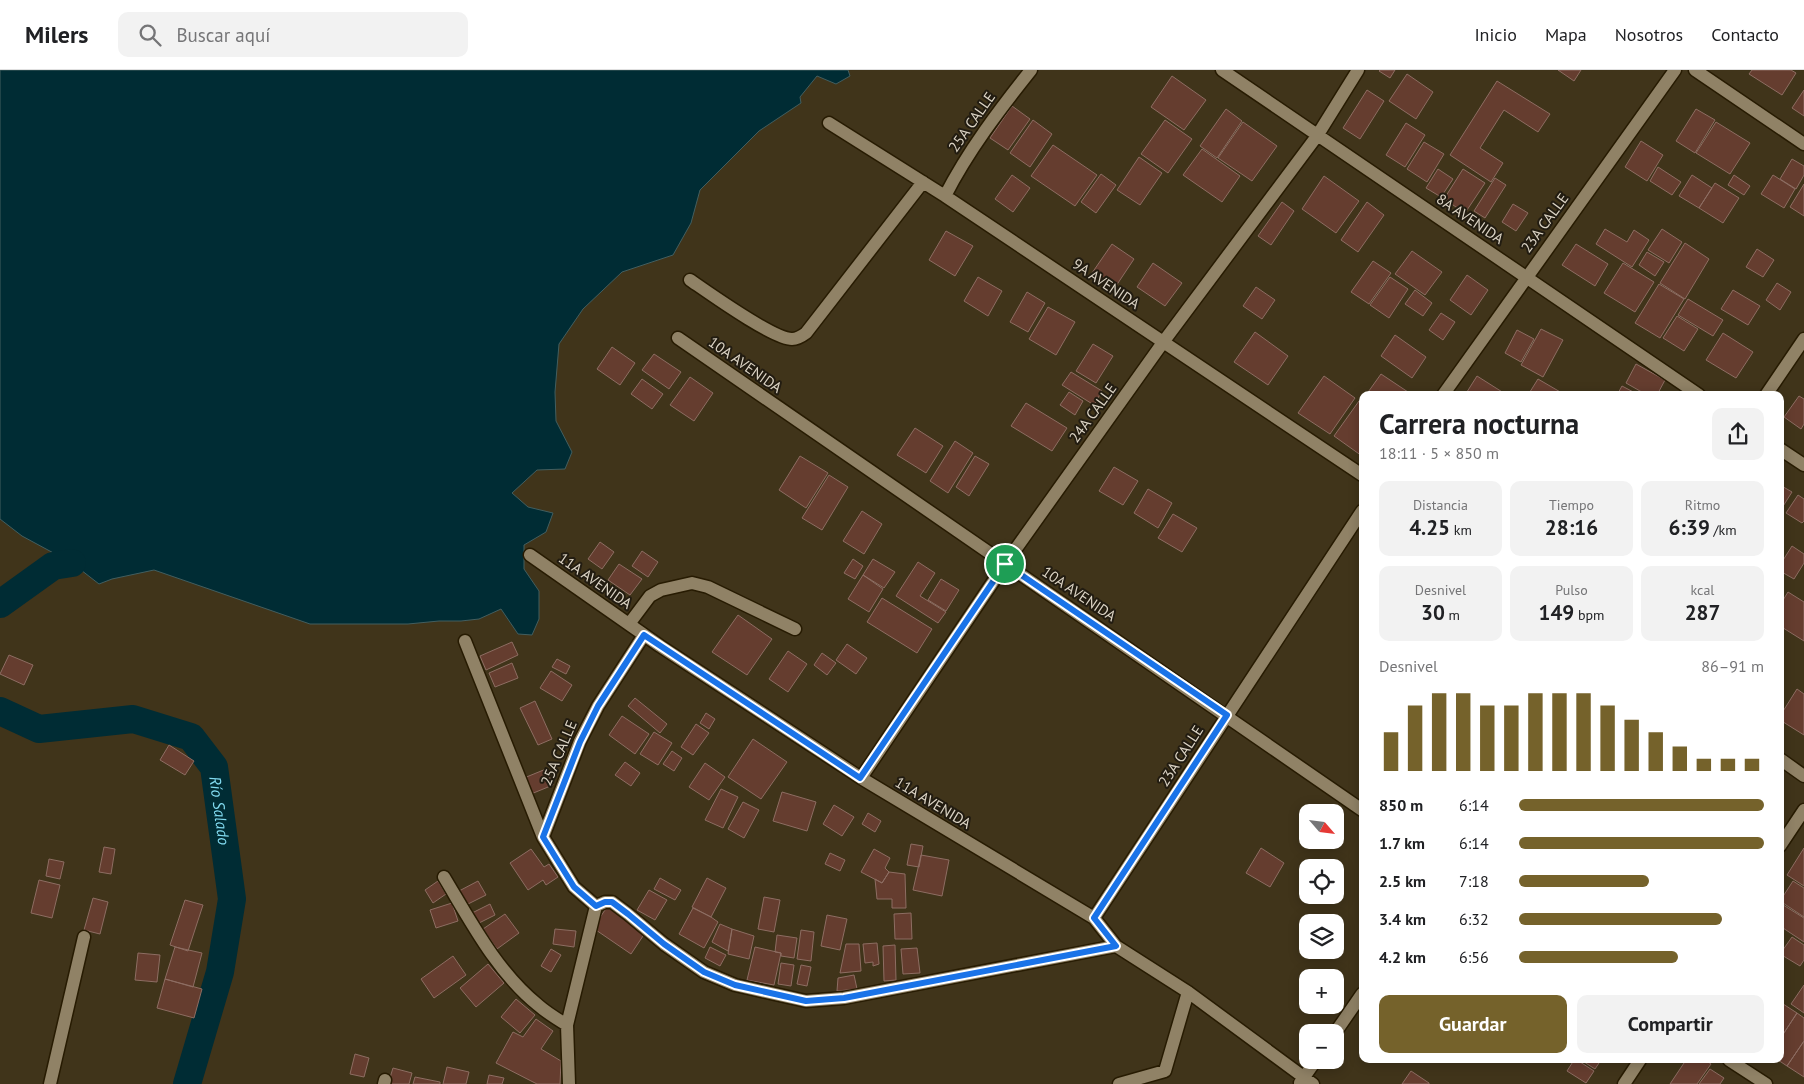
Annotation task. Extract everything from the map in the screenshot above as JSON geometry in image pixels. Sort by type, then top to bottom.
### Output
[{"type":"street","name":"25A CALLE","points":[[945,196],[959,170],[1030,70]]},
{"type":"street","name":"8A AVENIDA","points":[[1222,70],[1693,391]]},
{"type":"street","name":"24A CALLE","points":[[860,778],[1005,564],[1164,342],[1317,136],[1358,70]]},
{"type":"street","name":"23A CALLE","points":[[1446,391],[1526,276],[1675,70]]},
{"type":"street","points":[[1695,70],[1804,144]]},
{"type":"street","name":"9A AVENIDA","points":[[829,122],[945,196],[1359,473]]},
{"type":"street","points":[[690,280],[773,334],[793,339],[801,337],[923,182]]},
{"type":"street","name":"10A AVENIDA","points":[[678,338],[1359,808]]},
{"type":"street","points":[[1769,391],[1804,339]]},
{"type":"street","points":[[1784,452],[1804,465]]},
{"type":"street","name":"23A CALLE","points":[[1094,918],[1359,516]]},
{"type":"street","name":"11A AVENIDA","points":[[530,555],[644,635],[860,778],[1094,918],[1116,946],[1188,992],[1305,1082]]},
{"type":"street","points":[[628,624],[650,596],[661,590],[692,583],[708,587],[795,629]]},
{"type":"street","name":"25A CALLE","points":[[543,837],[580,742],[598,706],[644,635]]},
{"type":"street","points":[[465,641],[543,837],[574,887],[596,906]]},
{"type":"street","points":[[1784,762],[1804,776]]},
{"type":"street","points":[[1784,840],[1804,810]]},
{"type":"street","points":[[444,877],[486,946],[517,985],[538,1006],[567,1025]]},
{"type":"street","points":[[596,906],[605,902],[612,902],[664,944],[704,972],[735,985],[806,1001],[844,998],[1116,946]]},
{"type":"street","points":[[569,1084],[567,1025],[596,906]]},
{"type":"street","points":[[50,1084],[84,937]]},
{"type":"street","points":[[1119,1084],[1165,1071],[1188,992]]},
{"type":"street","points":[[1341,1024],[1359,998]]},
{"type":"street","points":[[1624,1084],[1638,1063]]},
{"type":"street","points":[[1734,1063],[1766,1084]]},
{"type":"street","points":[[1305,1082],[1312,1069]]},
{"type":"water","points":[[0,70],[848,70],[850,76],[836,84],[817,76],[800,97],[801,103],[759,131],[700,190],[691,223],[673,255],[622,272],[583,309],[559,344],[555,392],[556,421],[572,452],[565,469],[537,470],[512,493],[528,507],[553,513],[546,532],[524,545],[524,569],[539,591],[539,619],[532,635],[518,634],[501,609],[479,619],[461,621],[408,624],[310,624],[154,570],[112,579],[99,584],[72,563],[22,536],[0,519]]},
{"type":"building","points":[[1380,70],[1395,70],[1390,78]]},
{"type":"building","points":[[1558,70],[1581,70],[1574,81]]},
{"type":"building","points":[[1752,70],[1791,70],[1796,73],[1782,95],[1749,74]]},
{"type":"building","points":[[1407,74],[1433,92],[1416,119],[1389,101]]},
{"type":"building","points":[[1172,76],[1206,100],[1184,130],[1151,107]]},
{"type":"building","points":[[1497,81],[1550,114],[1538,132],[1504,110],[1480,148],[1503,163],[1491,182],[1450,155]]},
{"type":"building","points":[[1367,90],[1384,101],[1360,139],[1343,128]]},
{"type":"building","points":[[1804,90],[1804,116],[1792,108]]},
{"type":"building","points":[[1012,106],[1030,119],[1008,150],[990,138]]},
{"type":"building","points":[[1226,109],[1242,121],[1217,158],[1200,146]]},
{"type":"building","points":[[1696,109],[1715,120],[1695,153],[1676,141]]},
{"type":"building","points":[[1033,120],[1052,134],[1030,167],[1010,153]]},
{"type":"building","points":[[1165,120],[1192,139],[1168,173],[1141,154]]},
{"type":"building","points":[[1243,122],[1277,146],[1252,181],[1218,158]]},
{"type":"building","points":[[1716,122],[1750,143],[1730,174],[1696,153]]},
{"type":"building","points":[[1406,123],[1425,135],[1405,167],[1386,155]]},
{"type":"building","points":[[1641,141],[1663,155],[1647,181],[1625,167]]},
{"type":"building","points":[[1424,142],[1444,154],[1427,182],[1407,169]]},
{"type":"building","points":[[1053,145],[1097,175],[1075,206],[1031,176]]},
{"type":"building","points":[[1202,149],[1240,176],[1222,202],[1183,175]]},
{"type":"building","points":[[1139,157],[1162,173],[1140,205],[1117,190]]},
{"type":"building","points":[[1792,159],[1804,166],[1804,175],[1796,189],[1780,179]]},
{"type":"building","points":[[1658,167],[1681,182],[1672,195],[1650,181]]},
{"type":"building","points":[[1438,169],[1453,179],[1441,197],[1426,188]]},
{"type":"building","points":[[1463,169],[1485,183],[1465,213],[1444,199]]},
{"type":"building","points":[[1101,174],[1116,185],[1096,213],[1081,202]]},
{"type":"building","points":[[1012,175],[1030,188],[1013,212],[995,199]]},
{"type":"building","points":[[1692,175],[1712,188],[1699,208],[1679,196]]},
{"type":"building","points":[[1734,175],[1750,186],[1744,195],[1728,185]]},
{"type":"building","points":[[1773,175],[1795,189],[1784,208],[1761,194]]},
{"type":"building","points":[[1324,176],[1359,201],[1336,233],[1302,209]]},
{"type":"building","points":[[1495,178],[1506,185],[1485,218],[1474,211]]},
{"type":"building","points":[[1715,183],[1739,198],[1723,223],[1699,208]]},
{"type":"building","points":[[1804,184],[1804,216],[1790,207]]},
{"type":"building","points":[[1282,202],[1294,211],[1271,245],[1258,236]]},
{"type":"building","points":[[1367,202],[1384,215],[1358,252],[1341,240]]},
{"type":"building","points":[[1513,204],[1528,213],[1516,231],[1502,222]]},
{"type":"building","points":[[1605,229],[1627,242],[1634,230],[1649,240],[1632,267],[1596,244]]},
{"type":"building","points":[[1662,229],[1682,242],[1669,263],[1648,250]]},
{"type":"building","points":[[946,231],[973,246],[955,276],[929,260]]},
{"type":"building","points":[[1685,243],[1709,259],[1685,299],[1660,283]]},
{"type":"building","points":[[1112,244],[1134,259],[1114,289],[1092,273]]},
{"type":"building","points":[[1576,244],[1608,264],[1595,286],[1562,265]]},
{"type":"building","points":[[1757,249],[1774,260],[1763,277],[1746,267]]},
{"type":"building","points":[[1412,251],[1442,272],[1425,295],[1395,274]]},
{"type":"building","points":[[1647,252],[1664,262],[1655,276],[1639,265]]},
{"type":"building","points":[[1373,261],[1391,273],[1369,304],[1351,292]]},
{"type":"building","points":[[1153,263],[1182,283],[1165,306],[1137,287]]},
{"type":"building","points":[[1623,263],[1654,282],[1635,312],[1604,293]]},
{"type":"building","points":[[1467,275],[1488,290],[1471,315],[1450,300]]},
{"type":"building","points":[[978,277],[1002,291],[988,316],[964,301]]},
{"type":"building","points":[[1390,277],[1408,289],[1389,318],[1370,305]]},
{"type":"building","points":[[1777,283],[1791,292],[1780,310],[1766,300]]},
{"type":"building","points":[[1659,284],[1684,299],[1660,338],[1635,323]]},
{"type":"building","points":[[1256,287],[1275,300],[1262,319],[1243,306]]},
{"type":"building","points":[[1415,290],[1432,303],[1423,316],[1405,304]]},
{"type":"building","points":[[1733,290],[1760,306],[1748,325],[1721,309]]},
{"type":"building","points":[[1027,292],[1045,303],[1028,332],[1010,322]]},
{"type":"building","points":[[1688,299],[1723,320],[1713,336],[1678,315]]},
{"type":"building","points":[[1048,307],[1075,322],[1056,355],[1029,339]]},
{"type":"building","points":[[1441,313],[1455,322],[1443,340],[1429,330]]},
{"type":"building","points":[[1677,316],[1698,329],[1684,351],[1663,338]]},
{"type":"building","points":[[1541,329],[1563,340],[1543,377],[1521,365]]},
{"type":"building","points":[[1517,330],[1534,339],[1521,362],[1505,353]]},
{"type":"building","points":[[1255,332],[1288,356],[1268,385],[1234,362]]},
{"type":"building","points":[[1723,333],[1753,352],[1736,378],[1706,360]]},
{"type":"building","points":[[1395,335],[1426,357],[1412,378],[1381,356]]},
{"type":"building","points":[[1093,344],[1113,356],[1096,383],[1076,371]]},
{"type":"building","points":[[612,347],[635,363],[620,385],[597,369]]},
{"type":"building","points":[[654,354],[681,372],[669,389],[642,370]]},
{"type":"building","points":[[1636,364],[1665,380],[1659,391],[1640,391],[1626,383]]},
{"type":"building","points":[[1071,372],[1102,391],[1094,405],[1062,385]]},
{"type":"building","points":[[1381,374],[1406,391],[1369,391]]},
{"type":"building","points":[[1324,376],[1355,398],[1330,434],[1298,413]]},
{"type":"building","points":[[1477,376],[1501,391],[1468,391]]},
{"type":"building","points":[[690,377],[713,393],[694,421],[670,405]]},
{"type":"building","points":[[642,379],[663,394],[652,409],[631,394]]},
{"type":"building","points":[[1538,379],[1559,391],[1530,391]]},
{"type":"building","points":[[1622,386],[1631,391],[1619,391]]},
{"type":"building","points":[[1069,392],[1083,401],[1075,415],[1060,405]]},
{"type":"building","points":[[1799,396],[1804,399],[1804,424],[1801,429],[1784,417]]},
{"type":"building","points":[[1359,401],[1359,454],[1334,436]]},
{"type":"building","points":[[1026,403],[1067,428],[1052,451],[1011,426]]},
{"type":"building","points":[[915,428],[943,446],[926,473],[897,455]]},
{"type":"building","points":[[955,441],[973,453],[948,493],[930,481]]},
{"type":"building","points":[[800,456],[828,473],[806,508],[779,490]]},
{"type":"building","points":[[975,456],[989,464],[969,496],[956,487]]},
{"type":"building","points":[[1114,467],[1138,481],[1123,505],[1099,491]]},
{"type":"building","points":[[829,475],[848,487],[822,530],[802,518]]},
{"type":"building","points":[[1784,487],[1792,492],[1784,505]]},
{"type":"building","points":[[1148,489],[1172,503],[1158,528],[1134,513]]},
{"type":"building","points":[[1798,495],[1804,499],[1804,521],[1802,523],[1786,513]]},
{"type":"building","points":[[862,511],[882,524],[864,554],[843,541]]},
{"type":"building","points":[[1173,514],[1197,528],[1182,552],[1158,538]]},
{"type":"building","points":[[600,542],[614,552],[602,569],[588,559]]},
{"type":"building","points":[[1792,546],[1804,554],[1804,563],[1794,579],[1784,573],[1784,559]]},
{"type":"building","points":[[642,551],[658,562],[648,577],[632,566]]},
{"type":"building","points":[[853,559],[863,566],[855,579],[844,573]]},
{"type":"building","points":[[873,559],[895,572],[884,588],[863,575]]},
{"type":"building","points":[[918,562],[935,573],[920,596],[946,612],[938,623],[896,596]]},
{"type":"building","points":[[619,564],[642,579],[630,595],[608,580]]},
{"type":"building","points":[[863,575],[883,589],[869,612],[848,599]]},
{"type":"building","points":[[941,579],[959,590],[946,611],[928,600]]},
{"type":"building","points":[[1788,592],[1804,602],[1804,641],[1784,628],[1784,598]]},
{"type":"building","points":[[882,598],[932,629],[917,653],[867,622]]},
{"type":"building","points":[[738,615],[772,639],[747,675],[712,652]]},
{"type":"building","points":[[512,642],[518,655],[486,670],[480,656]]},
{"type":"building","points":[[847,644],[867,658],[856,674],[836,660]]},
{"type":"building","points":[[788,651],[807,664],[788,692],[769,679]]},
{"type":"building","points":[[822,653],[836,663],[827,675],[814,665]]},
{"type":"building","points":[[9,655],[33,665],[24,685],[0,674]]},
{"type":"building","points":[[557,659],[570,666],[566,674],[552,667]]},
{"type":"building","points":[[512,663],[518,678],[495,687],[489,673]]},
{"type":"building","points":[[551,671],[572,685],[562,701],[540,688]]},
{"type":"building","points":[[1797,689],[1804,694],[1804,735],[1784,722],[1784,710]]},
{"type":"building","points":[[635,698],[667,724],[660,733],[628,706]]},
{"type":"building","points":[[535,701],[552,739],[538,745],[520,708]]},
{"type":"building","points":[[706,713],[715,719],[709,729],[700,723]]},
{"type":"building","points":[[622,716],[649,734],[635,754],[609,735]]},
{"type":"building","points":[[696,724],[709,733],[693,755],[681,747]]},
{"type":"building","points":[[654,732],[672,743],[658,765],[640,754]]},
{"type":"building","points":[[753,739],[787,762],[761,799],[728,777]]},
{"type":"building","points":[[169,745],[194,761],[185,775],[160,760]]},
{"type":"building","points":[[672,751],[682,758],[674,771],[663,764]]},
{"type":"building","points":[[625,762],[640,773],[631,786],[615,775]]},
{"type":"building","points":[[705,763],[725,777],[709,800],[689,787]]},
{"type":"building","points":[[546,769],[553,785],[531,794],[524,778]]},
{"type":"building","points":[[721,789],[738,797],[723,828],[705,820]]},
{"type":"building","points":[[782,792],[816,802],[807,831],[773,821]]},
{"type":"building","points":[[743,802],[759,810],[744,838],[728,829]]},
{"type":"building","points":[[834,805],[854,817],[842,836],[823,824]]},
{"type":"building","points":[[868,813],[881,821],[875,832],[862,824]]},
{"type":"building","points":[[911,844],[923,846],[919,867],[907,865]]},
{"type":"building","points":[[104,847],[115,849],[111,874],[99,872]]},
{"type":"building","points":[[1261,848],[1284,863],[1270,887],[1246,873]]},
{"type":"building","points":[[1804,848],[1804,886],[1787,875]]},
{"type":"building","points":[[531,849],[544,867],[549,864],[558,877],[546,885],[543,880],[528,890],[510,863]]},
{"type":"building","points":[[874,849],[890,858],[885,868],[889,872],[882,883],[861,872]]},
{"type":"building","points":[[830,853],[845,860],[840,871],[825,864]]},
{"type":"building","points":[[921,855],[949,860],[942,896],[913,890]]},
{"type":"building","points":[[49,859],[64,862],[60,879],[46,876]]},
{"type":"building","points":[[889,872],[905,874],[906,908],[892,908],[892,899],[877,899],[875,879],[882,883]]},
{"type":"building","points":[[660,878],[681,890],[675,900],[654,889]]},
{"type":"building","points":[[707,878],[726,888],[711,917],[692,907]]},
{"type":"building","points":[[39,880],[60,885],[52,918],[31,913]]},
{"type":"building","points":[[438,881],[446,894],[433,903],[425,890]]},
{"type":"building","points":[[478,881],[486,895],[466,905],[459,891]]},
{"type":"building","points":[[1793,881],[1804,888],[1804,917],[1784,904],[1784,895]]},
{"type":"building","points":[[649,890],[667,900],[655,920],[637,910]]},
{"type":"building","points":[[764,897],[780,900],[774,932],[758,929]]},
{"type":"building","points":[[93,898],[108,902],[100,934],[84,930]]},
{"type":"building","points":[[185,900],[203,905],[188,951],[170,945]]},
{"type":"building","points":[[452,903],[458,921],[436,928],[430,910]]},
{"type":"building","points":[[490,904],[495,915],[475,925],[470,914]]},
{"type":"building","points":[[1784,906],[1804,918],[1804,942],[1784,929]]},
{"type":"building","points":[[607,907],[645,933],[631,954],[593,928]]},
{"type":"building","points":[[693,908],[718,922],[704,948],[679,934]]},
{"type":"building","points":[[911,913],[912,939],[895,939],[894,914]]},
{"type":"building","points":[[505,914],[519,933],[497,949],[483,929]]},
{"type":"building","points":[[827,915],[847,919],[840,950],[821,946]]},
{"type":"building","points":[[720,924],[732,929],[728,951],[712,942]]},
{"type":"building","points":[[555,929],[576,931],[574,947],[553,944]]},
{"type":"building","points":[[732,929],[754,936],[749,959],[728,954]]},
{"type":"building","points":[[801,930],[814,932],[811,961],[797,959]]},
{"type":"building","points":[[777,935],[797,938],[794,958],[781,956],[781,953],[775,952]]},
{"type":"building","points":[[1792,937],[1804,945],[1804,960],[1800,966],[1784,956],[1784,948]]},
{"type":"building","points":[[877,943],[879,964],[873,966],[873,962],[865,963],[863,944]]},
{"type":"building","points":[[846,944],[859,944],[861,971],[840,973]]},
{"type":"building","points":[[895,945],[896,980],[884,981],[883,946]]},
{"type":"building","points":[[175,947],[202,953],[193,987],[165,979]]},
{"type":"building","points":[[710,947],[726,955],[720,966],[705,958]]},
{"type":"building","points":[[755,947],[781,953],[774,985],[747,980]]},
{"type":"building","points":[[917,948],[920,973],[903,974],[901,949]]},
{"type":"building","points":[[551,949],[561,955],[551,972],[541,966]]},
{"type":"building","points":[[138,953],[160,955],[157,982],[135,980]]},
{"type":"building","points":[[453,956],[466,975],[434,998],[421,979]]},
{"type":"building","points":[[781,963],[794,965],[791,986],[778,984]]},
{"type":"building","points":[[488,964],[504,983],[476,1007],[460,988]]},
{"type":"building","points":[[801,965],[811,967],[807,986],[797,984]]},
{"type":"building","points":[[854,975],[857,989],[837,991],[838,978]]},
{"type":"building","points":[[165,979],[202,989],[194,1018],[157,1008]]},
{"type":"building","points":[[1804,985],[1804,1013],[1791,1004]]},
{"type":"building","points":[[516,999],[535,1015],[520,1033],[501,1017]]},
{"type":"building","points":[[1784,1005],[1797,1013],[1784,1033]]},
{"type":"building","points":[[1797,1013],[1804,1018],[1804,1041],[1787,1066],[1782,1063],[1784,1033]]},
{"type":"building","points":[[536,1019],[553,1031],[541,1049],[561,1061],[560,1084],[537,1084],[496,1063],[513,1032],[523,1037]]},
{"type":"building","points":[[1804,1041],[1804,1077],[1787,1066]]},
{"type":"building","points":[[355,1054],[369,1058],[364,1077],[350,1074]]},
{"type":"building","points":[[1572,1063],[1582,1063],[1594,1071],[1586,1083],[1567,1071]]},
{"type":"building","points":[[1586,1063],[1599,1063],[1595,1069]]},
{"type":"building","points":[[1684,1063],[1711,1064],[1697,1084],[1670,1084]]},
{"type":"building","points":[[447,1067],[469,1072],[466,1084],[443,1084]]},
{"type":"building","points":[[393,1068],[412,1073],[409,1084],[388,1084]]},
{"type":"building","points":[[1710,1069],[1724,1078],[1720,1084],[1699,1084]]},
{"type":"building","points":[[1411,1071],[1429,1083],[1429,1084],[1402,1084]]},
{"type":"building","points":[[489,1075],[504,1078],[502,1084],[487,1084]]},
{"type":"building","points":[[415,1077],[440,1082],[440,1084],[413,1084]]},
{"type":"waterway","name":"Río Salado","points":[[0,604],[53,566],[72,563]]},
{"type":"waterway","name":"Río Salado","points":[[0,711],[39,729],[133,719],[191,737],[214,767],[232,899],[220,972],[187,1084]]},
{"type":"route","points":[[1005,564],[1227,715],[1094,918],[1116,946],[844,998],[806,1001],[735,985],[704,972],[664,944],[612,902],[601,903],[596,906],[574,887],[543,837],[580,742],[598,706],[644,635],[860,778],[1005,564]]}]
